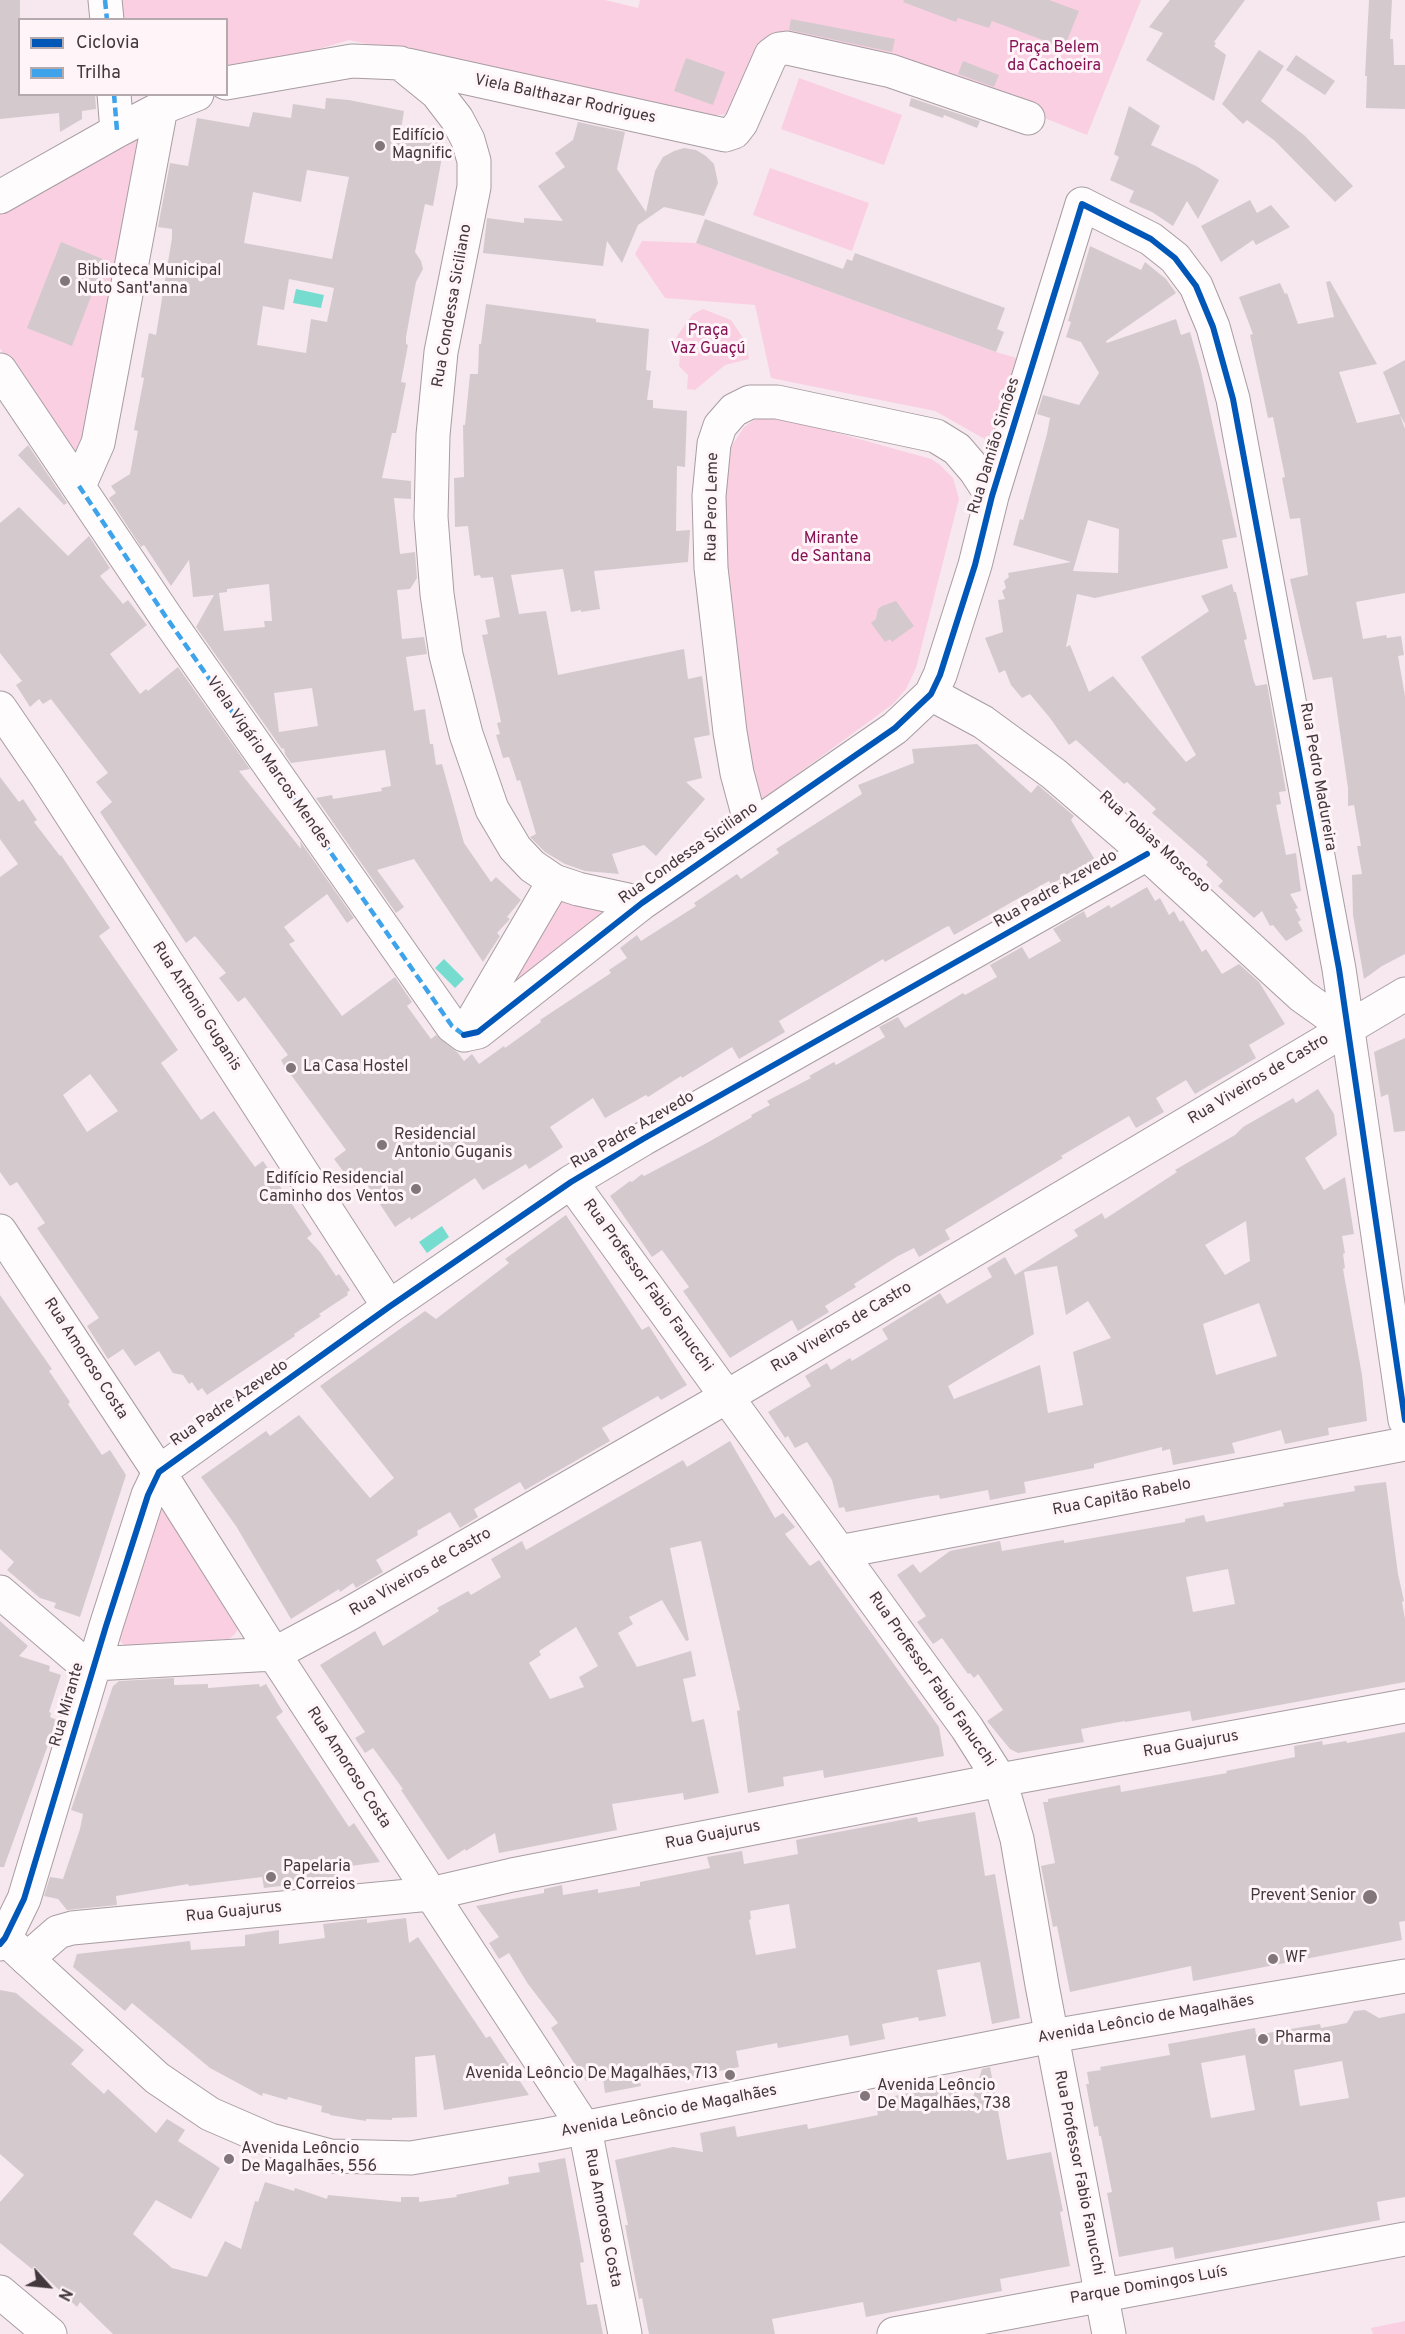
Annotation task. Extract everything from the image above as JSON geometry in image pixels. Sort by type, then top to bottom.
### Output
[{"type":"street","points":[[105,0],[107,18]]},
{"type":"street","name":"Viela Balthazar Rodrigues","points":[[400,63],[730,135],[741,123],[771,55],[779,49],[787,48],[891,70],[1028,118]]},
{"type":"street","points":[[228,83],[352,61],[400,63]]},
{"type":"street","name":"Rua Condessa Siciliano","points":[[400,63],[437,93],[457,119],[468,140],[474,161],[474,187],[441,352],[433,435],[431,517],[436,594],[446,655],[466,734],[492,809],[515,848],[532,866],[554,881],[597,894],[642,903]]},
{"type":"street","points":[[114,96],[117,131]]},
{"type":"street","points":[[0,197],[117,131],[161,108],[192,96]]},
{"type":"street","points":[[79,486],[98,442],[161,108]]},
{"type":"street","name":"Rua Damião Simões","points":[[931,694],[940,675],[975,565],[993,496],[1082,204]]},
{"type":"street","name":"Rua Pedro Madureira","points":[[1082,204],[1151,239],[1175,258],[1196,286],[1213,327],[1233,399],[1347,1028],[1405,1420]]},
{"type":"street","name":"Viela Vigário Marcos Mendes","points":[[0,370],[186,646],[452,1026],[464,1035]]},
{"type":"street","name":"Rua Pero Leme","points":[[751,825],[737,773],[730,732],[711,568],[710,496],[714,444],[720,426],[734,410],[750,402],[777,402],[936,436],[957,449],[993,496]]},
{"type":"street","name":"Rua Condessa Siciliano","points":[[464,1035],[478,1032],[642,903],[751,825],[895,728],[931,694]]},
{"type":"street","name":"Rua Tobias Moscoso","points":[[931,694],[983,722],[1046,767],[1147,854],[1302,996],[1347,1028]]},
{"type":"street","name":"Rua Antonio Guganis","points":[[0,708],[54,787],[389,1307]]},
{"type":"street","name":"Rua Padre Azevedo","points":[[159,1472],[389,1307],[571,1182],[1147,854]]},
{"type":"street","points":[[464,1035],[554,881]]},
{"type":"street","points":[[1302,996],[1314,987],[1323,974],[1333,946]]},
{"type":"street","name":"Rua Viveiros de Castro","points":[[274,1654],[347,1615],[728,1396],[1405,994]]},
{"type":"street","name":"Rua Professor Fabio Fanucchi","points":[[571,1182],[967,1728],[1000,1780],[1017,1839],[1109,2334]]},
{"type":"street","name":"Rua Amoroso Costa","points":[[0,1231],[585,2129],[625,2334]]},
{"type":"street","name":"Rua Capitão Rabelo","points":[[839,1552],[1405,1444]]},
{"type":"street","name":"Rua Mirante","points":[[8,1944],[24,1899],[94,1664],[148,1495],[159,1472]]},
{"type":"street","points":[[0,1592],[76,1657],[94,1664],[274,1654]]},
{"type":"street","name":"Rua Guajurus","points":[[8,1944],[72,1928],[430,1894],[535,1871],[1000,1780],[1405,1706]]},
{"type":"street","name":"Avenida Leôncio de Magalhães","points":[[8,1944],[157,2078],[210,2114],[270,2140],[330,2156],[411,2158],[585,2129],[1052,2036],[1405,1976]]},
{"type":"street","name":"Parque Domingos Luís","points":[[894,2334],[1405,2239]]},
{"type":"street","points":[[0,2292],[50,2334]]},
{"type":"green space","name":"Praça Belem da Cachoeira","points":[[115,0],[605,0],[638,8],[640,0],[1141,0],[1087,135],[912,65],[772,38],[736,113],[702,117],[349,40],[228,76],[228,18],[117,18]]},
{"type":"green space","points":[[799,78],[902,115],[884,165],[781,129]]},
{"type":"green space","points":[[146,123],[87,431],[76,452],[59,448],[0,348],[0,210]]},
{"type":"green space","points":[[770,168],[869,203],[852,251],[753,215]]},
{"type":"green space","points":[[642,241],[696,243],[1017,358],[990,442],[935,411],[771,378],[755,305],[665,298],[635,254]]},
{"type":"green space","name":"Praça Vaz Guaçú","points":[[703,309],[731,320],[747,344],[749,359],[725,365],[695,390],[687,389],[688,375],[679,366],[680,354],[675,344],[677,336],[693,314]]},
{"type":"green space","name":"Mirante de Santana","points":[[776,416],[931,459],[953,478],[959,499],[916,668],[906,689],[893,704],[763,799],[753,800],[716,567],[731,447],[744,427],[754,420]]},
{"type":"green space","points":[[565,892],[625,906],[489,1007]]},
{"type":"green space","points":[[166,1508],[240,1626],[229,1639],[125,1646],[117,1638],[157,1513]]},
{"type":"green space","points":[[1405,2321],[1405,2334],[1373,2334],[1371,2328]]},
{"type":"shaded area","points":[[296,289],[324,295],[321,308],[293,303]]},
{"type":"shaded area","points":[[444,959],[464,979],[455,988],[435,968]]},
{"type":"shaded area","points":[[442,1226],[449,1237],[427,1253],[419,1242]]},
{"type":"building","points":[[0,0],[20,0],[18,96],[95,96],[96,109],[82,111],[82,119],[60,132],[59,113],[0,119]]},
{"type":"building","points":[[904,0],[1049,0],[1079,11],[1064,48],[992,21],[989,28],[958,18],[956,22],[903,2]]},
{"type":"building","points":[[1170,0],[1245,0],[1214,42],[1216,43],[1214,46],[1226,55],[1214,101],[1146,60],[1163,33],[1149,27]]},
{"type":"building","points":[[1369,0],[1392,0],[1390,39],[1393,39],[1394,65],[1405,65],[1405,109],[1366,108],[1367,76],[1365,76]]},
{"type":"building","points":[[791,19],[895,39],[892,52],[789,30]]},
{"type":"building","points":[[1259,50],[1284,66],[1261,101],[1305,136],[1353,186],[1335,202],[1275,141],[1247,120],[1243,124],[1222,104]]},
{"type":"building","points":[[1296,55],[1335,81],[1325,95],[1286,70]]},
{"type":"building","points":[[686,58],[725,72],[713,105],[674,91]]},
{"type":"building","points":[[963,61],[999,75],[994,87],[958,74]]},
{"type":"building","points":[[326,98],[349,100],[404,111],[401,130],[439,139],[436,156],[442,157],[433,206],[425,204],[415,252],[423,269],[416,282],[406,337],[408,345],[401,382],[406,383],[396,433],[392,433],[382,478],[411,481],[411,499],[394,498],[400,554],[415,552],[417,578],[410,589],[397,590],[402,639],[424,637],[427,654],[406,657],[414,711],[425,709],[430,744],[433,744],[436,765],[442,764],[464,843],[491,882],[496,877],[521,900],[507,917],[510,919],[497,933],[500,936],[483,962],[414,859],[377,870],[404,907],[396,913],[316,798],[332,795],[333,799],[382,791],[381,788],[391,786],[385,750],[291,763],[284,748],[282,749],[196,627],[214,595],[193,597],[189,560],[171,586],[144,545],[141,547],[109,498],[116,493],[111,486],[130,474],[138,431],[134,430],[144,378],[141,377],[149,333],[156,335],[172,238],[172,229],[158,227],[170,163],[188,166],[197,118],[249,127],[253,112],[291,118],[293,104],[325,109]],"holes":[[[307,170],[349,177],[332,259],[244,243],[253,192],[301,202]],[[289,279],[334,288],[327,322],[311,319],[306,353],[257,345],[263,306],[284,310]],[[269,584],[272,621],[264,621],[265,627],[224,631],[219,593],[227,592],[227,589]],[[312,688],[318,726],[279,732],[274,693]]]},
{"type":"building","points":[[911,98],[980,121],[977,128],[944,115],[943,118],[909,106]]},
{"type":"building","points":[[1129,106],[1160,126],[1151,145],[1196,166],[1219,180],[1198,219],[1187,201],[1173,226],[1152,212],[1129,202],[1134,191],[1110,180],[1119,157],[1114,154]]},
{"type":"building","points":[[578,122],[625,132],[617,169],[646,212],[655,171],[663,157],[684,148],[696,150],[706,156],[714,164],[718,183],[704,216],[664,207],[638,225],[622,263],[607,241],[603,266],[483,253],[487,218],[524,223],[524,218],[563,221],[538,186],[565,167],[555,153],[573,140]]},
{"type":"building","points":[[1250,200],[1257,213],[1271,205],[1290,227],[1256,245],[1253,240],[1221,262],[1201,226]]},
{"type":"building","points":[[705,219],[843,269],[847,259],[852,261],[855,253],[1005,308],[997,329],[1004,332],[996,352],[696,243]]},
{"type":"building","points":[[61,242],[105,260],[72,346],[27,328]]},
{"type":"building","points":[[1090,246],[1141,270],[1145,262],[1166,279],[1176,293],[1106,341],[1107,343],[1176,319],[1181,335],[1190,332],[1201,371],[1237,537],[1222,540],[1228,568],[1095,598],[1077,594],[1066,647],[1070,645],[1089,692],[1113,676],[1186,762],[1196,755],[1141,657],[1209,611],[1201,596],[1232,584],[1247,639],[1244,640],[1254,682],[1256,686],[1267,684],[1286,791],[1279,792],[1281,804],[1276,805],[1286,855],[1296,853],[1301,891],[1290,894],[1298,908],[1295,909],[1301,920],[1298,922],[1303,931],[1286,941],[1273,925],[1270,926],[1262,911],[1254,918],[1218,886],[1223,881],[1206,865],[1208,862],[1152,813],[1156,809],[1127,782],[1124,784],[1076,740],[1069,745],[1030,694],[1022,698],[1011,685],[1005,670],[999,673],[985,638],[1003,632],[998,600],[1005,599],[1002,591],[1006,588],[1004,581],[1009,577],[1008,573],[1071,562],[1013,545],[1020,519],[1023,520],[1047,434],[1050,418],[1037,414],[1043,395],[1079,405],[1099,373],[1081,342],[1066,337],[1071,322],[1068,321]],"holes":[[[1088,520],[1119,529],[1118,573],[1073,571]]]},
{"type":"building","points":[[1330,281],[1377,364],[1339,372],[1357,423],[1400,414],[1383,372],[1405,360],[1405,424],[1400,415],[1405,429],[1405,593],[1356,602],[1363,639],[1386,635],[1387,638],[1401,636],[1404,655],[1398,656],[1405,696],[1405,954],[1364,979],[1353,915],[1352,875],[1362,874],[1357,846],[1361,846],[1354,805],[1348,806],[1348,788],[1332,677],[1313,680],[1290,579],[1308,575],[1300,518],[1290,519],[1282,478],[1285,477],[1273,417],[1268,418],[1250,335],[1253,334],[1239,297],[1280,283],[1285,294],[1287,293],[1298,324],[1334,317],[1326,282]]},
{"type":"building","points":[[486,304],[596,319],[596,322],[649,329],[646,370],[651,371],[647,400],[653,400],[653,408],[687,411],[685,467],[677,466],[676,531],[690,530],[688,562],[594,571],[600,609],[581,612],[581,610],[571,612],[563,569],[511,575],[519,614],[546,611],[558,675],[684,649],[688,679],[702,676],[710,735],[694,738],[702,778],[686,782],[705,799],[656,856],[644,845],[612,854],[619,874],[585,871],[565,864],[545,852],[530,837],[536,834],[520,780],[517,781],[509,757],[503,758],[496,735],[500,734],[497,723],[501,722],[482,635],[488,634],[485,620],[500,617],[493,577],[474,576],[468,526],[455,527],[454,478],[464,477],[463,425],[465,425],[470,374],[478,374],[479,344],[481,344]]},
{"type":"building","points":[[28,445],[67,503],[64,505],[18,455]]},
{"type":"building","points":[[19,507],[68,556],[89,536],[110,568],[100,576],[123,604],[128,600],[147,625],[110,654],[140,694],[146,689],[148,691],[178,667],[250,769],[239,771],[301,849],[300,841],[354,918],[347,923],[327,894],[284,927],[295,941],[289,944],[342,1016],[395,977],[412,1002],[407,1006],[431,1039],[436,1035],[464,1061],[472,1054],[479,1064],[504,1046],[505,1048],[541,1022],[540,1020],[611,973],[609,970],[627,958],[620,948],[637,935],[641,941],[696,906],[694,903],[737,874],[741,879],[779,853],[776,849],[862,794],[858,785],[914,763],[912,749],[977,744],[1031,793],[1038,785],[1074,816],[1071,820],[1095,860],[1051,884],[1049,881],[954,935],[949,926],[946,927],[885,962],[883,959],[779,1021],[785,1032],[739,1059],[732,1047],[682,1078],[681,1076],[648,1097],[646,1095],[605,1118],[593,1098],[550,1127],[563,1147],[529,1169],[526,1164],[483,1190],[475,1178],[411,1220],[410,1217],[395,1227],[364,1180],[355,1187],[334,1159],[346,1150],[283,1064],[281,1060],[288,1055],[245,997],[238,1002],[219,978],[226,973],[195,936],[186,943],[100,812],[112,802],[96,782],[108,773],[51,699],[43,704],[39,699],[30,707],[16,685],[22,681],[0,653],[0,523]]},
{"type":"building","points":[[896,601],[914,626],[892,642],[890,639],[885,642],[871,623],[876,619],[878,609]]},
{"type":"building","points":[[0,777],[19,802],[23,799],[37,820],[34,822],[61,855],[110,928],[99,936],[178,1050],[161,1063],[201,1120],[214,1111],[255,1167],[263,1161],[312,1234],[307,1238],[320,1252],[336,1276],[339,1274],[350,1290],[348,1295],[319,1314],[321,1316],[294,1334],[295,1336],[207,1395],[202,1388],[198,1391],[192,1382],[189,1384],[183,1375],[173,1373],[159,1351],[135,1366],[123,1349],[108,1359],[87,1326],[99,1318],[37,1228],[45,1223],[17,1182],[10,1186],[0,1172],[0,877],[18,864],[0,839]],"holes":[[[90,1074],[118,1111],[87,1132],[63,1095]]]},
{"type":"building","points":[[1147,887],[1155,901],[1160,898],[1169,915],[1174,911],[1180,922],[1183,920],[1202,952],[1206,949],[1222,974],[1239,964],[1259,982],[1285,1024],[1249,1045],[1256,1058],[1195,1094],[1186,1080],[1156,1098],[1164,1112],[1136,1128],[1129,1116],[1061,1156],[1063,1158],[945,1230],[950,1239],[919,1257],[914,1248],[898,1256],[854,1284],[856,1287],[825,1306],[829,1312],[798,1331],[792,1320],[730,1358],[683,1291],[689,1287],[662,1250],[652,1257],[610,1196],[642,1174],[644,1176],[752,1117],[751,1115],[770,1105],[767,1101],[811,1078],[809,1076],[834,1062],[836,1065],[885,1037],[879,1027],[898,1017],[905,1028],[963,993],[965,995],[997,977],[990,965],[1022,947],[1029,959],[1061,941],[1053,929],[1084,911],[1087,918],[1109,905],[1111,908]]},
{"type":"building","points":[[1405,1038],[1405,1131],[1394,1132],[1388,1094],[1381,1097],[1374,1052]]},
{"type":"building","points":[[1318,1089],[1334,1114],[1337,1135],[1305,1158],[1324,1190],[1345,1177],[1354,1234],[1342,1236],[1345,1253],[1343,1254],[1345,1268],[1343,1269],[1362,1375],[1367,1421],[1328,1428],[1329,1435],[1285,1444],[1281,1430],[1232,1443],[1235,1453],[1173,1465],[1170,1449],[1162,1451],[1162,1447],[1094,1464],[1094,1468],[1024,1482],[1026,1493],[990,1500],[988,1490],[940,1499],[939,1495],[925,1497],[846,1512],[844,1507],[839,1508],[832,1480],[807,1442],[795,1448],[788,1436],[785,1438],[768,1412],[811,1386],[805,1376],[827,1363],[831,1370],[850,1358],[852,1361],[888,1339],[882,1329],[940,1293],[947,1304],[992,1277],[987,1268],[1005,1257],[1015,1275],[1078,1236],[1074,1230],[1102,1213],[1105,1219],[1177,1172],[1175,1170],[1235,1135],[1243,1127],[1293,1098],[1296,1103]],"holes":[[[1246,1221],[1250,1261],[1225,1275],[1205,1245]],[[1057,1266],[1066,1315],[1088,1301],[1111,1338],[1073,1352],[1083,1405],[1048,1413],[1040,1365],[954,1399],[948,1386],[1034,1334],[1024,1272]],[[1259,1303],[1277,1356],[1216,1375],[1203,1324]]]},
{"type":"building","points":[[566,1215],[642,1330],[649,1326],[687,1385],[661,1400],[658,1396],[602,1428],[610,1441],[525,1490],[520,1482],[474,1509],[478,1517],[460,1528],[450,1512],[417,1531],[418,1535],[376,1560],[383,1572],[356,1588],[353,1583],[340,1592],[339,1589],[291,1619],[236,1526],[201,1477],[266,1431],[270,1436],[299,1415],[370,1498],[394,1478],[320,1386],[425,1311],[436,1319],[509,1263],[505,1259]]},
{"type":"building","points":[[0,1295],[52,1369],[49,1371],[70,1402],[68,1404],[102,1455],[110,1450],[126,1475],[80,1617],[54,1608],[56,1603],[40,1598],[7,1570],[14,1562],[0,1549]]},
{"type":"building","points":[[730,1441],[775,1518],[783,1513],[795,1527],[785,1534],[810,1566],[819,1560],[939,1727],[944,1756],[824,1778],[823,1770],[783,1777],[784,1786],[748,1793],[737,1711],[740,1710],[701,1541],[670,1548],[689,1640],[686,1641],[662,1600],[629,1617],[633,1624],[618,1633],[637,1667],[691,1651],[696,1676],[683,1679],[692,1722],[704,1719],[719,1793],[684,1800],[683,1793],[612,1804],[617,1830],[499,1853],[495,1833],[448,1860],[401,1790],[403,1789],[373,1748],[365,1753],[355,1738],[365,1732],[320,1665],[375,1631],[383,1646],[439,1611],[437,1608],[468,1591],[471,1595],[501,1577],[491,1559],[522,1541],[526,1550],[683,1460],[687,1467]],"holes":[[[576,1627],[598,1666],[579,1677],[584,1687],[550,1699],[529,1663],[541,1655],[539,1651]]]},
{"type":"building","points":[[1386,1482],[1398,1574],[1404,1601],[1402,1602],[1405,1619],[1405,1682],[1192,1721],[1190,1711],[1081,1729],[1084,1742],[1018,1753],[1010,1749],[987,1721],[1003,1710],[978,1674],[974,1678],[970,1673],[968,1674],[942,1638],[933,1644],[917,1622],[926,1616],[897,1575],[913,1564],[920,1573],[950,1551],[1000,1541],[1002,1551],[1064,1540],[1064,1543],[1185,1522],[1185,1519],[1204,1515],[1206,1522],[1284,1506],[1283,1503],[1355,1491],[1354,1486]],"holes":[[[1228,1569],[1235,1604],[1193,1612],[1186,1577]]]},
{"type":"building","points":[[0,1621],[28,1646],[19,1656],[50,1666],[49,1671],[61,1675],[49,1712],[50,1717],[57,1720],[4,1867],[0,1867]]},
{"type":"building","points":[[174,1678],[174,1685],[208,1684],[208,1688],[259,1684],[260,1687],[266,1684],[283,1712],[276,1717],[349,1827],[354,1823],[380,1862],[336,1868],[337,1879],[264,1888],[262,1877],[189,1886],[188,1884],[116,1896],[117,1905],[67,1910],[58,1899],[44,1896],[50,1877],[63,1879],[80,1829],[83,1814],[71,1810],[113,1686],[119,1681]]},
{"type":"building","points":[[1405,1732],[1405,1921],[1399,1922],[1402,1940],[1193,1981],[1191,1966],[1070,1992],[1057,1926],[1053,1927],[1041,1866],[1055,1863],[1043,1802],[1048,1802],[1048,1799],[1120,1785],[1121,1792],[1227,1773],[1226,1771],[1295,1757],[1294,1746],[1322,1741],[1323,1745],[1346,1741],[1347,1743]]},
{"type":"building","points":[[975,1812],[985,1876],[995,1874],[1020,2018],[992,2024],[980,1962],[937,1970],[946,2016],[919,2021],[918,2017],[882,2024],[885,2039],[850,2046],[848,2035],[778,2048],[777,2043],[736,2051],[739,2067],[684,2078],[682,2068],[639,2077],[641,2086],[605,2093],[603,2078],[586,2081],[551,2028],[558,2023],[528,1984],[509,1953],[499,1959],[489,1943],[499,1937],[476,1906],[544,1893],[544,1889],[562,1885],[563,1895],[598,1889],[598,1893],[640,1886],[640,1882],[710,1868],[707,1857],[742,1851],[744,1864],[798,1854],[796,1840],[917,1817],[918,1822]],"holes":[[[789,1904],[796,1948],[756,1955],[749,1920],[751,1919],[750,1911]]]},
{"type":"building","points":[[406,1918],[409,1943],[418,1937],[486,2038],[490,2036],[529,2095],[444,2110],[435,2055],[415,2057],[417,2117],[392,2118],[392,2120],[366,2119],[366,2121],[330,2115],[321,2112],[322,2106],[288,2097],[287,2100],[263,2093],[262,2096],[210,2068],[132,2003],[125,2011],[73,1967],[77,1954],[190,1941],[191,1950],[245,1946],[245,1935],[279,1930],[279,1944],[325,1938],[323,1924],[367,1919],[367,1923]]},
{"type":"building","points":[[0,1990],[16,1993],[84,2050],[71,2064],[104,2094],[108,2089],[156,2133],[167,2119],[185,2130],[178,2141],[220,2168],[191,2219],[156,2200],[133,2234],[172,2268],[207,2277],[225,2241],[241,2249],[255,2201],[258,2202],[265,2182],[294,2191],[295,2188],[327,2199],[328,2195],[401,2202],[401,2197],[419,2197],[419,2202],[457,2197],[456,2195],[509,2184],[508,2177],[540,2172],[538,2163],[565,2158],[584,2262],[580,2263],[587,2305],[597,2304],[603,2334],[113,2334],[80,2302],[77,2307],[34,2266],[32,2269],[0,2243],[0,2202],[24,2175],[0,2154]]},
{"type":"building","points":[[1365,2010],[1379,2018],[1405,2013],[1405,2197],[1377,2202],[1380,2220],[1175,2259],[1173,2247],[1119,2257],[1107,2193],[1112,2192],[1101,2136],[1099,2136],[1098,2126],[1094,2127],[1086,2084],[1089,2084],[1087,2072],[1101,2070],[1100,2067],[1170,2055],[1168,2044],[1255,2028],[1256,2035],[1320,2024],[1321,2028],[1347,2023],[1354,2011]],"holes":[[[1245,2055],[1255,2110],[1211,2118],[1201,2063]],[[1342,2061],[1349,2098],[1300,2106],[1294,2070]]]},
{"type":"building","points":[[990,2067],[1007,2160],[1051,2152],[1063,2211],[1060,2212],[1070,2266],[1000,2279],[1002,2291],[866,2317],[863,2302],[772,2319],[775,2334],[649,2334],[642,2298],[639,2299],[615,2160],[673,2147],[703,2152],[700,2133],[735,2126],[737,2137],[807,2124],[808,2129],[878,2115],[875,2100],[943,2086],[972,2100],[982,2069]]},
{"type":"marked path","points":[[105,0],[107,18]]},
{"type":"marked path","points":[[114,96],[117,131]]},
{"type":"marked path","points":[[79,486],[166,617],[452,1026],[464,1035]]},
{"type":"cycle path","points":[[464,1035],[478,1032],[642,903],[895,728],[931,694],[940,675],[975,565],[992,496],[1082,204],[1151,239],[1175,258],[1196,286],[1213,327],[1233,399],[1339,969],[1405,1420]]},
{"type":"cycle path","points":[[0,1944],[24,1899],[106,1626],[148,1495],[159,1472],[389,1307],[571,1182],[1147,854]]},
{"type":"place","name":"Edifício Magnific","points":[[380,146]]},
{"type":"place","name":"Biblioteca Municipal Nuto Sant'anna","points":[[65,281]]},
{"type":"place","name":"La Casa Hostel","points":[[291,1068]]},
{"type":"place","name":"Residencial Antonio Guganis","points":[[382,1145]]},
{"type":"place","name":"Edifício Residencial Caminho dos Ventos","points":[[416,1189]]},
{"type":"place","name":"Papelaria e Correios","points":[[271,1877]]},
{"type":"place","name":"Prevent Senior","points":[[1370,1897]]},
{"type":"place","name":"WF","points":[[1273,1959]]},
{"type":"place","name":"Pharma","points":[[1263,2039]]},
{"type":"place","name":"Avenida Leôncio De Magalhães, 713","points":[[730,2075]]},
{"type":"place","name":"Avenida Leôncio De Magalhães, 738","points":[[865,2096]]},
{"type":"place","name":"Avenida Leôncio De Magalhães, 556","points":[[229,2159]]}]
